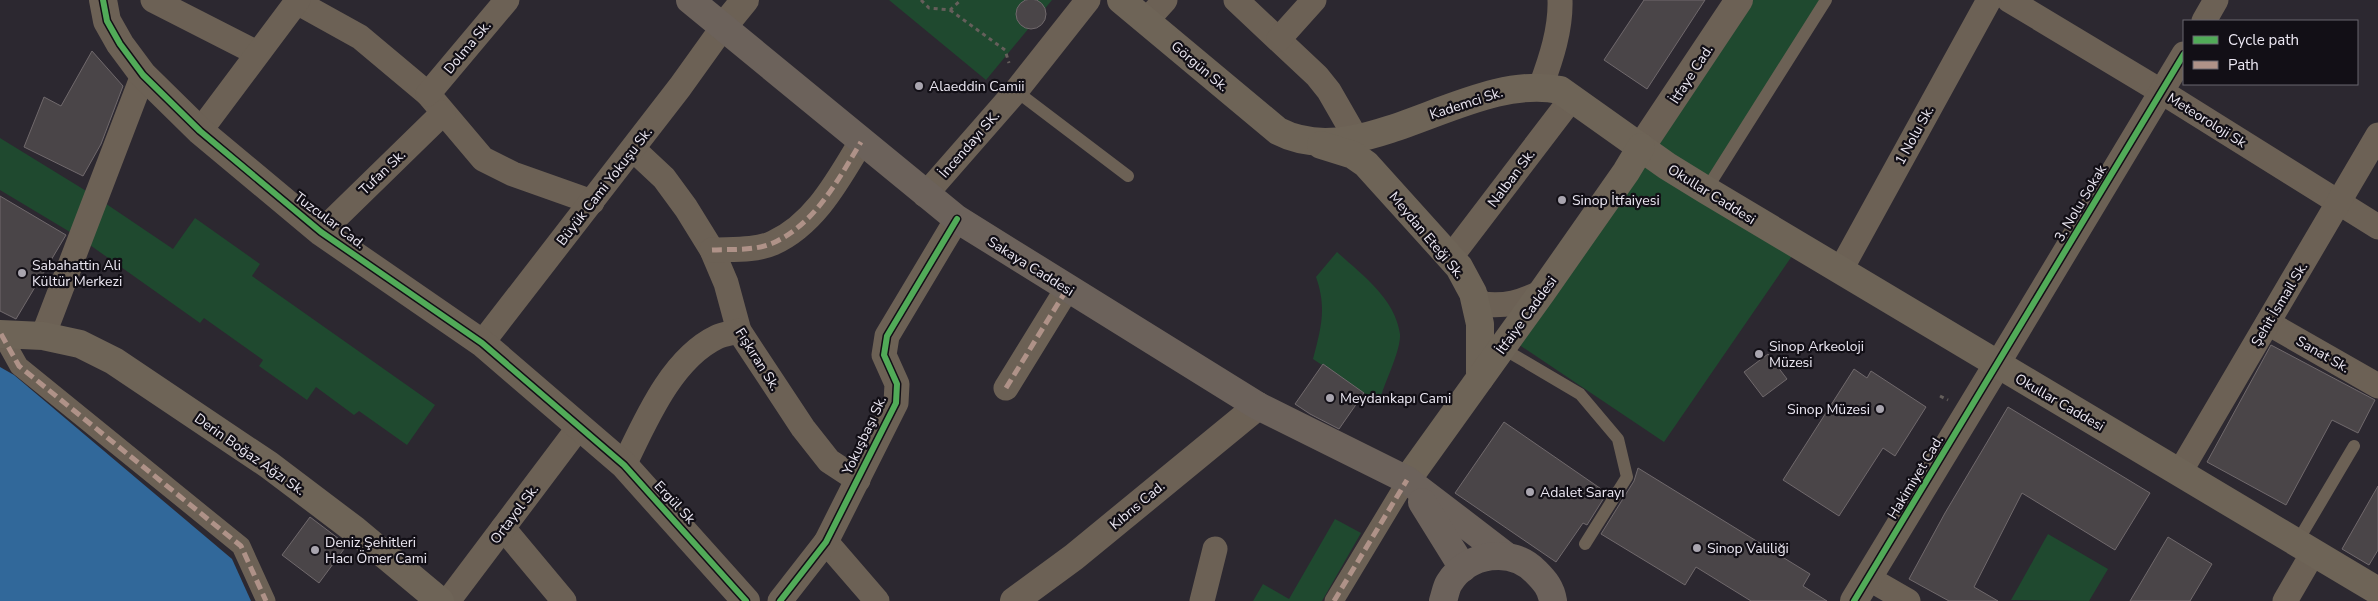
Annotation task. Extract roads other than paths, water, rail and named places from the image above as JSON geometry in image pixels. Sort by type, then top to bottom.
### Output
[{"type":"highway","name":"Sakaya Caddesi","points":[[690,0],[860,142],[957,219],[1258,406],[1407,480],[1505,556]]},
{"type":"highway","points":[[1407,480],[1442,532],[1462,568]]},
{"type":"highway","points":[[1443,601],[1448,584],[1462,568],[1485,556],[1505,556],[1528,564],[1547,583],[1553,601]]},
{"type":"main road","name":"Görgün Sk.","points":[[1121,0],[1278,131]]},
{"type":"main road","name":"Kademci Sk.","points":[[1278,131],[1304,142],[1339,141],[1356,138],[1508,89],[1541,86],[1560,90],[1641,147]]},
{"type":"main road","name":"Meydan Eteği Sk.","points":[[1304,142],[1335,148],[1353,155],[1366,164],[1459,267],[1474,295],[1480,324],[1480,378]]},
{"type":"main road","name":"Okullar Caddesi","points":[[1641,147],[1667,166],[1840,271],[2378,591]]},
{"type":"main road","name":"İtfaiye Caddesi","points":[[1407,480],[1542,292],[1626,172],[1641,147]]},
{"type":"main road","name":"Derin Boğaz Ağzı Sk.","points":[[0,334],[42,336],[80,344],[122,367],[269,465],[355,530],[440,601]]},
{"type":"street","name":"Tuzcular Cad.","points":[[103,0],[107,22],[120,44],[143,75],[200,132],[321,232],[482,342],[579,426]]},
{"type":"street","points":[[153,0],[257,54]]},
{"type":"street","name":"Dolma Sk.","points":[[435,103],[507,0]]},
{"type":"street","points":[[723,27],[745,0]]},
{"type":"street","name":"İncendayı SK.","points":[[925,195],[1016,91],[1088,0]]},
{"type":"street","points":[[1146,21],[1165,0]]},
{"type":"street","points":[[1236,0],[1279,39],[1329,91],[1356,138]]},
{"type":"street","points":[[1279,39],[1314,0]]},
{"type":"street","points":[[1541,86],[1552,56],[1560,11],[1560,0]]},
{"type":"street","name":"İtfaye Cad.","points":[[1641,147],[1739,0]]},
{"type":"street","name":"1 Nolu Sk.","points":[[1840,271],[1989,0]]},
{"type":"street","name":"Meteoroloji Sk","points":[[2009,0],[2162,92],[2338,204],[2378,227]]},
{"type":"street","points":[[2205,20],[2216,0]]},
{"type":"street","points":[[200,132],[297,1],[360,37],[435,103],[483,159],[513,174],[592,202]]},
{"type":"street","name":"Büyük Cami Yokuşu Sk.","points":[[482,342],[592,202],[723,27]]},
{"type":"street","name":"3. Nolu Sokak","points":[[1997,365],[2183,56]]},
{"type":"street","points":[[42,336],[143,75]]},
{"type":"street","name":"Nalban Sk.","points":[[1450,258],[1572,98]]},
{"type":"street","name":"Tufan Sk.","points":[[321,232],[435,103]]},
{"type":"street","name":"Şehit İsmail Sk.","points":[[2180,472],[2378,135]]},
{"type":"street","points":[[712,250],[743,249],[772,244],[795,229],[815,211],[840,178],[860,142]]},
{"type":"street","name":"Fışkıran Sk.","points":[[632,149],[664,178],[686,208],[712,250],[726,283],[739,331],[803,428],[829,461],[858,480]]},
{"type":"street","name":"Yokuşbaşı Sk.","points":[[780,601],[826,542],[896,403],[897,384],[884,355],[887,336],[957,219]]},
{"type":"street","points":[[1006,388],[1067,289]]},
{"type":"street","points":[[1474,295],[1482,304],[1506,306],[1519,303],[1542,292]]},
{"type":"street","name":"Sanat Sk.","points":[[2268,323],[2378,386]]},
{"type":"street","points":[[624,465],[647,418],[677,370],[699,348],[718,336],[739,331]]},
{"type":"street","points":[[0,334],[19,366],[241,546],[266,601]]},
{"type":"street","name":"Hakimiyet Cad.","points":[[1861,590],[1997,365]]},
{"type":"street","name":"Kıbrıs Cad.","points":[[1014,601],[1074,557],[1258,406]]},
{"type":"street","name":"Ergül Sk","points":[[579,426],[624,465],[746,601]]},
{"type":"street","name":"Ortayol Sk.","points":[[448,601],[579,426]]},
{"type":"street","points":[[1334,601],[1407,480]]},
{"type":"street","points":[[503,528],[564,601]]},
{"type":"street","points":[[826,542],[877,601]]},
{"type":"street","points":[[1202,601],[1215,548]]},
{"type":"street","points":[[2286,601],[2304,548]]},
{"type":"street","points":[[1861,590],[1908,601]]},
{"type":"lane","points":[[1706,190],[1826,0]]},
{"type":"lane","points":[[1016,91],[1128,176]]},
{"type":"lane","points":[[1502,348],[1580,394],[1618,439],[1627,477],[1585,544]]},
{"type":"lane","points":[[2304,548],[2354,446]]},
{"type":"water","points":[[0,367],[14,375],[232,559],[251,601],[0,601]]},
{"type":"place","name":"Alaeddin Camii","points":[[919,86]]},
{"type":"place","name":"Sinop İtfaiyesi","points":[[1562,200]]},
{"type":"place","name":"Sabahattin Ali Kültür Merkezi","points":[[22,273]]},
{"type":"place","name":"Sinop Arkeoloji Müzesi","points":[[1759,354]]},
{"type":"place","name":"Meydankapı Cami","points":[[1330,398]]},
{"type":"place","name":"Sinop Müzesi","points":[[1880,409]]},
{"type":"place","name":"Adalet Sarayı","points":[[1530,492]]},
{"type":"place","name":"Sinop Valiliği","points":[[1697,548]]},
{"type":"place","name":"Deniz Şehitleri Hacı Ömer Cami","points":[[315,550]]}]
